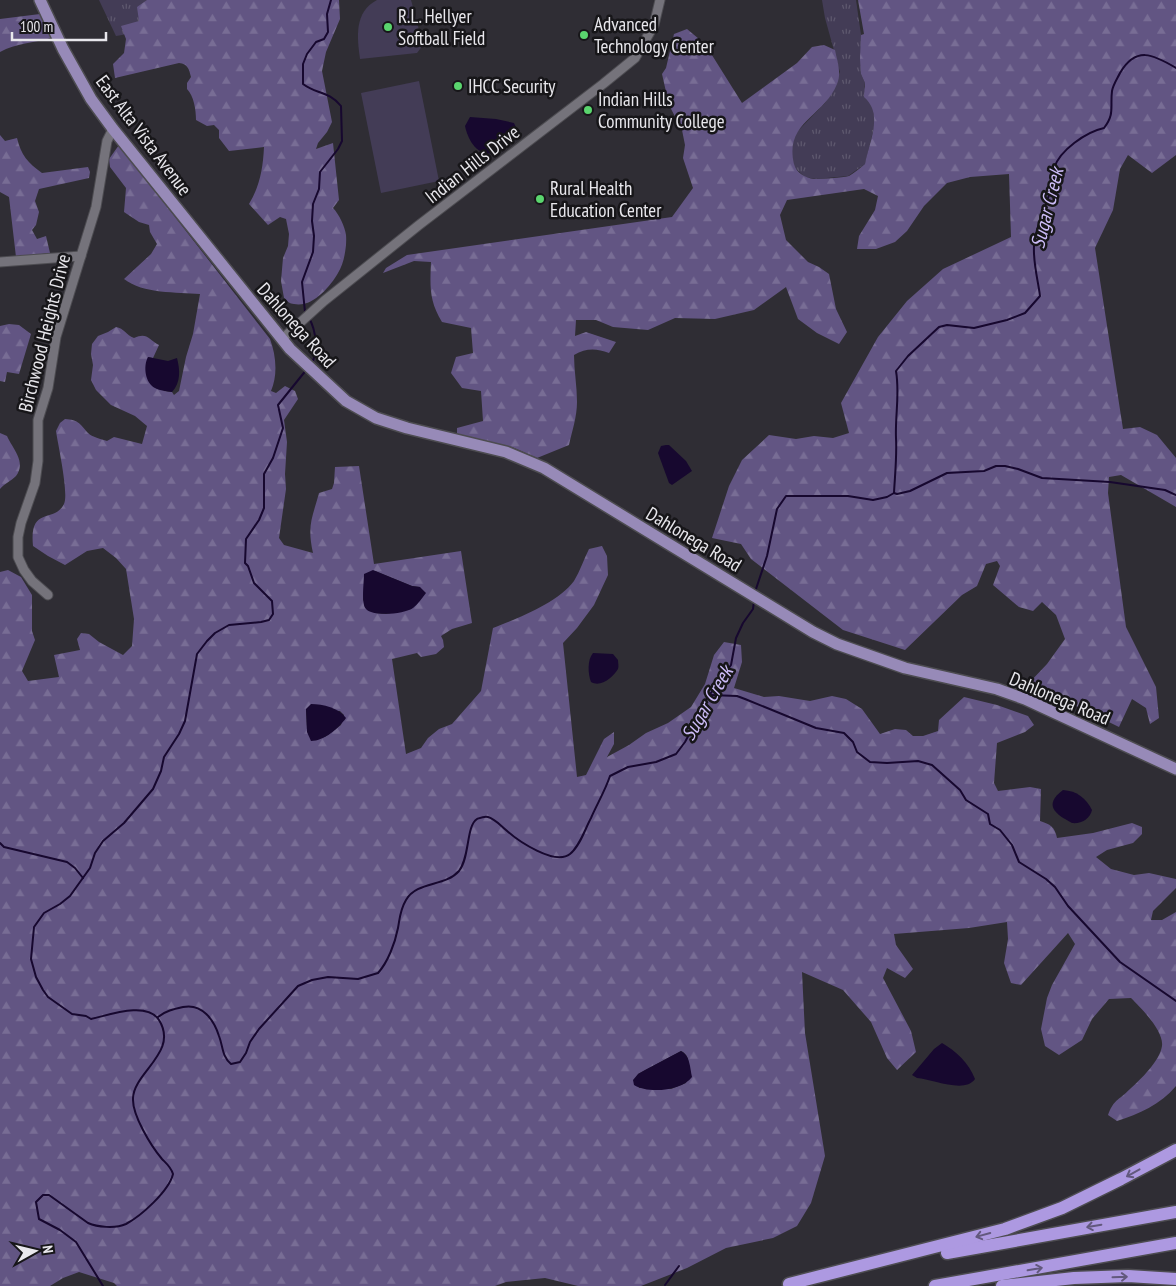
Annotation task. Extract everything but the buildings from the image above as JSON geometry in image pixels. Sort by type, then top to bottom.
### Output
[{"type":"highway","points":[[784,1285],[1005,1229],[1062,1208],[1122,1180],[1176,1150]]},
{"type":"highway","points":[[784,1285],[962,1250],[1176,1212]]},
{"type":"highway","points":[[936,1286],[1176,1244]]},
{"type":"highway","points":[[1002,1286],[1074,1278],[1128,1276],[1176,1279]]},
{"type":"main road","name":"East Alta Vista Avenue","points":[[40,0],[62,49],[91,99],[235,280]]},
{"type":"main road","name":"Dahlonega Road","points":[[235,280],[290,349],[346,401],[376,418],[407,428],[506,452],[544,468],[813,632],[845,647],[905,668],[996,689],[1026,699],[1176,769]]},
{"type":"street","name":"Indian Hills Drive","points":[[282,339],[324,302],[419,225],[635,58],[646,42],[654,25],[660,0]]},
{"type":"street","name":"Birchwood Heights Drive","points":[[48,595],[32,581],[24,570],[18,557],[18,537],[35,483],[38,462],[38,420],[48,388],[56,338],[100,186],[107,141],[113,129]]},
{"type":"street","points":[[0,262],[80,256]]},
{"type":"green space","points":[[99,0],[284,0],[285,7],[116,36]]},
{"type":"green space","points":[[147,0],[339,0],[340,19],[326,52],[322,71],[332,122],[316,149],[333,143],[339,200],[333,208],[344,228],[346,244],[338,273],[325,290],[314,300],[301,304],[291,303],[284,298],[281,281],[283,258],[288,246],[289,234],[286,219],[280,217],[268,225],[249,204],[260,177],[264,147],[229,151],[219,138],[219,130],[214,125],[207,126],[196,120],[194,103],[187,89],[187,83],[191,77],[189,69],[184,64],[179,63],[115,78],[113,64],[124,53],[126,39],[121,26],[139,21],[137,7]]},
{"type":"green space","name":"R.L. Hellyer Softball Field","points":[[377,0],[411,0],[423,45],[417,53],[360,59],[358,34],[361,18],[364,11]]},
{"type":"green space","points":[[822,0],[856,0],[861,35],[861,74],[865,83],[864,87],[872,104],[875,123],[865,164],[848,176],[816,179],[805,177],[794,167],[791,150],[795,134],[825,103],[832,93],[840,72]]},
{"type":"green space","points":[[858,0],[1176,0],[1176,155],[1152,173],[1128,155],[1120,169],[1113,210],[1095,248],[1123,429],[1140,427],[1157,435],[1176,458],[1176,507],[1121,475],[1109,477],[1108,493],[1126,627],[1156,687],[1159,718],[1150,724],[1146,708],[1132,699],[1119,727],[1029,683],[1047,664],[1065,639],[1056,615],[1042,602],[1033,611],[1019,607],[993,585],[1000,566],[997,561],[986,564],[977,586],[962,595],[905,650],[843,630],[751,559],[741,544],[712,538],[729,486],[742,460],[769,435],[796,439],[814,436],[833,438],[849,433],[841,403],[878,337],[907,301],[943,269],[1011,237],[1009,174],[970,177],[947,183],[924,206],[907,231],[895,242],[876,249],[857,249],[859,236],[875,210],[878,196],[864,189],[787,200],[780,215],[786,240],[808,262],[829,274],[836,309],[847,332],[839,344],[817,333],[798,319],[786,287],[754,310],[715,319],[675,318],[648,330],[613,327],[596,320],[576,320],[575,336],[586,332],[616,342],[609,353],[591,349],[574,355],[577,408],[569,445],[537,458],[512,447],[457,435],[457,428],[483,421],[481,391],[462,388],[451,373],[456,357],[473,353],[471,328],[442,322],[431,293],[431,262],[414,261],[383,273],[386,268],[407,255],[672,217],[693,188],[683,158],[685,145],[682,130],[669,105],[662,74],[666,68],[674,34],[687,29],[705,44],[742,103],[797,63],[812,47],[824,45],[835,50],[839,71],[837,84],[823,105],[800,129],[792,150],[795,167],[805,176],[814,179],[849,176],[865,164],[874,129],[873,112],[870,104],[864,97],[865,83],[861,74],[861,35],[864,34]]},
{"type":"green space","points":[[40,14],[51,38],[19,45],[0,52],[0,19]]},
{"type":"green space","points":[[419,81],[439,181],[381,193],[361,93]]},
{"type":"green space","points":[[0,135],[5,141],[17,138],[26,158],[42,173],[88,167],[90,172],[89,178],[39,189],[35,201],[39,212],[36,225],[32,230],[37,239],[46,236],[50,253],[16,257],[9,197],[0,192]]},
{"type":"green space","points":[[119,145],[270,339],[275,365],[275,378],[271,391],[276,393],[285,386],[295,391],[298,399],[284,420],[287,442],[286,489],[279,538],[284,545],[313,553],[310,529],[319,493],[332,489],[335,467],[359,466],[374,564],[461,551],[472,623],[452,629],[441,636],[444,647],[436,654],[421,657],[417,653],[392,659],[406,754],[421,748],[428,738],[439,729],[452,724],[481,691],[493,628],[537,609],[558,596],[574,581],[589,549],[602,546],[607,556],[608,575],[594,605],[563,643],[577,777],[586,775],[604,739],[614,732],[614,744],[607,757],[646,733],[668,723],[691,707],[705,684],[714,655],[724,642],[741,645],[742,662],[734,688],[764,697],[779,696],[810,701],[832,696],[846,699],[862,709],[880,734],[895,729],[906,730],[913,736],[923,736],[938,731],[939,720],[964,697],[997,705],[1028,716],[1034,725],[1025,732],[997,743],[994,783],[998,791],[1030,787],[1041,789],[1040,821],[1052,826],[1057,838],[1093,833],[1132,823],[1142,827],[1142,834],[1133,843],[1107,850],[1096,857],[1111,869],[1134,875],[1149,873],[1176,879],[1176,888],[1153,911],[1151,920],[1162,920],[1176,912],[1176,1086],[1170,1093],[1149,1108],[1117,1121],[1108,1115],[1114,1103],[1149,1070],[1158,1058],[1162,1046],[1162,1040],[1156,1027],[1131,998],[1109,999],[1092,1019],[1082,1040],[1059,1055],[1045,1046],[1041,1029],[1047,998],[1052,985],[1075,944],[1068,933],[1021,985],[1011,983],[1004,963],[1008,939],[1007,922],[969,928],[894,934],[896,945],[913,969],[905,978],[887,968],[883,978],[911,1031],[916,1052],[897,1070],[887,1058],[871,1022],[843,990],[802,972],[805,1033],[825,1156],[811,1203],[797,1226],[773,1238],[726,1248],[687,1268],[641,1286],[578,1286],[545,1278],[506,1282],[495,1286],[117,1286],[114,1283],[79,1272],[63,1278],[50,1286],[0,1286],[0,572],[8,570],[21,577],[32,595],[32,631],[35,640],[22,671],[28,681],[59,677],[54,655],[80,650],[77,639],[81,633],[89,634],[99,642],[123,655],[132,646],[134,619],[126,569],[103,548],[87,551],[65,565],[33,546],[33,533],[38,520],[60,510],[64,504],[64,480],[56,431],[60,423],[65,419],[73,420],[97,438],[107,441],[114,437],[142,444],[147,426],[135,416],[111,405],[96,390],[91,380],[93,365],[92,344],[98,336],[116,327],[134,338],[138,336],[147,337],[159,345],[153,358],[148,357],[164,391],[172,392],[174,395],[179,391],[193,334],[200,294],[150,290],[124,279],[151,254],[157,244],[150,232],[149,225],[139,222],[124,212],[126,188],[110,167],[109,159]],"holes":[[[375,571],[412,586],[420,587],[411,609],[386,614],[375,613],[363,600],[364,590]],[[306,709],[340,711],[344,715],[341,725],[325,737],[307,729]],[[681,1051],[687,1057],[686,1083],[671,1089],[639,1088],[638,1074]]]},
{"type":"green space","points":[[9,324],[19,325],[31,334],[19,374],[7,372],[5,382],[0,381],[0,326]]},
{"type":"green space","points":[[0,433],[7,436],[18,455],[20,466],[16,476],[0,489]]},
{"type":"shaded area","points":[[470,117],[496,119],[514,123],[517,130],[512,138],[495,153],[489,154],[478,150],[471,142],[465,126]]},
{"type":"shaded area","points":[[148,357],[168,361],[177,358],[179,376],[172,392],[157,389],[149,382],[145,369]]},
{"type":"shaded area","points":[[669,445],[686,461],[692,471],[672,485],[669,483],[658,453],[661,446]]},
{"type":"shaded area","points":[[373,570],[412,586],[420,587],[426,593],[417,605],[409,610],[389,614],[370,612],[364,606],[364,574]]},
{"type":"shaded area","points":[[593,653],[613,654],[618,660],[616,672],[603,683],[591,682],[589,663]]},
{"type":"shaded area","points":[[311,704],[330,707],[346,718],[331,733],[321,739],[311,741],[307,732],[306,709]]},
{"type":"shaded area","points":[[1063,790],[1080,796],[1092,810],[1082,822],[1072,823],[1056,813],[1053,805],[1054,800]]},
{"type":"shaded area","points":[[942,1043],[966,1063],[975,1079],[970,1083],[956,1086],[917,1078],[912,1075],[934,1049]]},
{"type":"shaded area","points":[[681,1051],[686,1055],[690,1066],[692,1077],[687,1082],[664,1090],[648,1090],[634,1085],[633,1080],[638,1074]]},
{"type":"waterway","points":[[305,312],[302,282],[313,252],[313,204],[319,189],[320,172],[342,141],[341,106],[327,95],[303,84],[303,64],[307,54],[316,42],[324,39],[328,32],[327,14],[331,0]]},
{"type":"waterway","name":"Sugar Creek","points":[[894,493],[896,371],[908,356],[939,327],[947,325],[974,328],[1007,320],[1025,313],[1040,296],[1034,259],[1034,246],[1057,161],[1074,143],[1089,133],[1104,128],[1110,119],[1113,86],[1126,64],[1132,59],[1145,55],[1152,56],[1176,68]]},
{"type":"waterway","points":[[309,318],[316,341],[315,354],[311,364]]},
{"type":"waterway","points":[[103,1286],[76,1242],[60,1230],[39,1219],[36,1202],[43,1195],[49,1195],[88,1223],[96,1226],[117,1227],[126,1224],[139,1215],[166,1188],[173,1174],[143,1130],[136,1113],[133,1098],[135,1088],[140,1079],[160,1052],[164,1042],[164,1031],[159,1020],[153,1014],[146,1011],[127,1011],[91,1019],[86,1016],[72,1014],[48,997],[36,977],[31,959],[34,927],[44,913],[70,896],[90,868],[95,853],[103,841],[124,823],[153,789],[161,771],[164,757],[185,721],[197,654],[215,633],[229,625],[261,622],[269,620],[273,614],[272,601],[254,583],[248,566],[245,563],[246,539],[259,520],[264,508],[264,474],[273,458],[283,428],[278,405],[307,369]]},
{"type":"waterway","points":[[894,493],[910,491],[947,473],[984,471],[996,466],[1005,466],[1042,478],[1110,482],[1165,490],[1176,495]]},
{"type":"waterway","name":"Sugar Creek","points":[[755,592],[767,556],[777,509],[786,496],[848,496],[873,500],[887,497],[894,493]]},
{"type":"waterway","name":"Sugar Creek","points":[[158,1017],[173,1009],[183,1007],[190,1006],[201,1010],[214,1024],[224,1055],[228,1061],[231,1064],[240,1062],[259,1029],[298,986],[312,980],[328,977],[358,979],[378,973],[393,946],[401,910],[406,900],[417,890],[446,880],[459,871],[465,858],[471,828],[477,819],[491,818],[519,840],[546,855],[563,857],[570,854],[577,847],[610,776],[628,767],[656,762],[676,754],[685,742],[701,712],[703,704],[731,665],[736,638],[743,623],[753,609],[754,601]]},
{"type":"waterway","points":[[710,695],[737,696],[816,728],[844,733],[853,742],[857,752],[870,762],[918,761],[932,765],[960,790],[966,800],[988,814],[990,824],[1000,830],[1012,845],[1019,862],[1055,887],[1068,906],[1120,962],[1176,1001]]},
{"type":"waterway","points":[[0,843],[4,847],[67,862],[83,878]]},
{"type":"waterway","points":[[665,1285],[679,1266]]},
{"type":"place","name":"R.L. Hellyer Softball Field","points":[[388,27]]},
{"type":"place","name":"Advanced Technology Center","points":[[584,35]]},
{"type":"place","name":"IHCC Security","points":[[458,86]]},
{"type":"place","name":"Indian Hills Community College","points":[[588,110]]},
{"type":"place","name":"Rural Health Education Center","points":[[540,199]]}]
